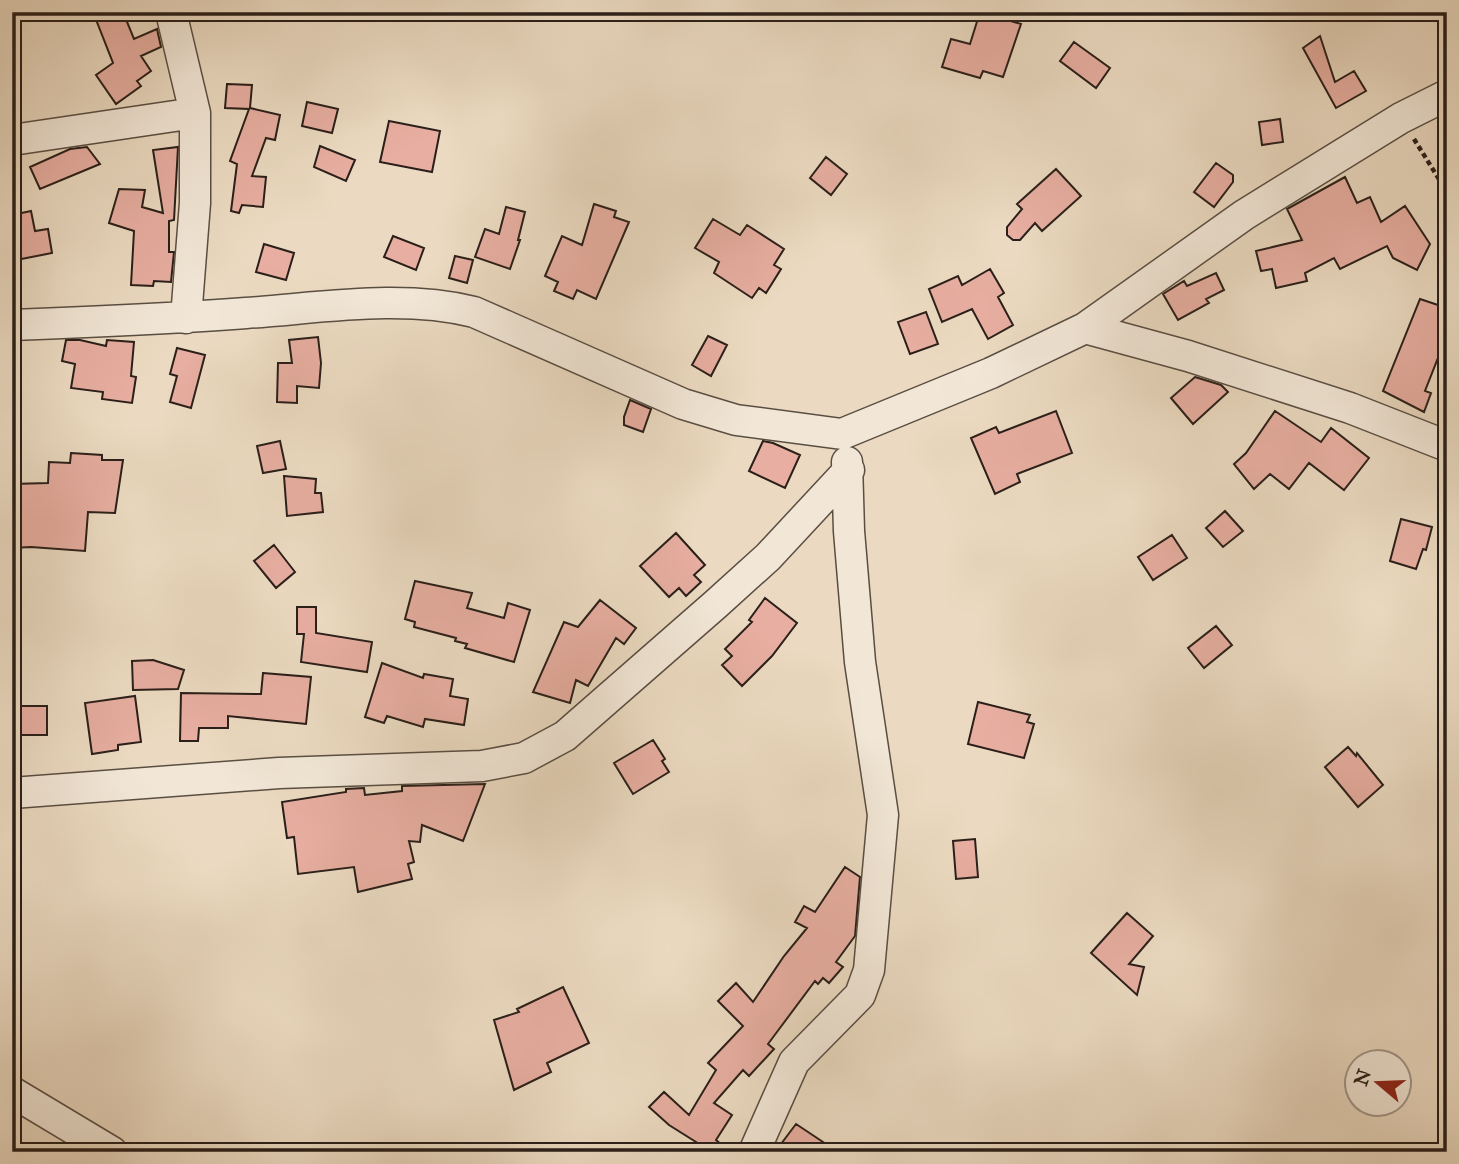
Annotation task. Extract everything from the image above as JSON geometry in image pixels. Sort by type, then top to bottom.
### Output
[{"type":"street","points":[[171,12],[195,113],[195,203],[186,318]]},
{"type":"street","points":[[12,325],[186,318],[373,304],[444,304],[474,312],[683,404],[736,420],[842,434],[991,373],[1085,328],[1244,215],[1401,118],[1447,95]]},
{"type":"street","points":[[12,139],[195,113]]},
{"type":"street","points":[[1085,328],[1188,356],[1337,404],[1447,446]]},
{"type":"street","points":[[754,1152],[794,1062],[860,995],[869,970],[883,815],[860,662],[849,531],[849,470],[842,434]]},
{"type":"street","points":[[12,793],[279,773],[482,766],[524,758],[565,736],[716,604],[768,557],[849,470]]},
{"type":"street","points":[[12,1091],[112,1152]]},
{"type":"path","points":[[1401,118],[1447,192]]},
{"type":"building","points":[[107,12],[123,12],[134,39],[157,29],[161,47],[141,56],[151,71],[137,81],[141,86],[116,104],[96,75],[113,63],[95,17]]},
{"type":"building","points":[[980,12],[1021,24],[1003,77],[983,71],[980,78],[942,67],[951,39],[970,44]]},
{"type":"building","points":[[1320,36],[1335,82],[1354,71],[1366,91],[1336,108],[1303,48]]},
{"type":"building","points":[[1074,42],[1110,68],[1096,88],[1060,61]]},
{"type":"building","points":[[227,84],[252,85],[250,108],[280,115],[275,140],[266,138],[252,176],[266,177],[263,207],[242,205],[239,213],[231,211],[237,164],[230,161],[249,109],[225,108]]},
{"type":"building","points":[[307,102],[338,109],[332,133],[302,126]]},
{"type":"building","points":[[1280,119],[1283,142],[1262,145],[1259,122]]},
{"type":"building","points":[[389,121],[440,131],[432,172],[380,162]]},
{"type":"building","points":[[320,146],[355,160],[346,181],[314,167]]},
{"type":"building","points":[[87,147],[100,164],[40,189],[30,167],[70,149]]},
{"type":"building","points":[[178,147],[174,220],[169,221],[169,252],[174,252],[171,282],[154,281],[153,286],[131,285],[134,231],[109,223],[119,189],[145,190],[142,207],[163,213],[153,150]]},
{"type":"building","points":[[826,157],[847,174],[831,195],[810,178]]},
{"type":"building","points":[[1216,163],[1233,175],[1233,182],[1214,207],[1194,192]]},
{"type":"building","points":[[1056,169],[1081,196],[1042,231],[1035,223],[1020,240],[1013,240],[1007,235],[1007,227],[1022,209],[1017,204]]},
{"type":"building","points":[[1345,177],[1357,203],[1370,197],[1381,222],[1405,206],[1430,244],[1417,270],[1393,258],[1387,246],[1340,269],[1334,258],[1305,273],[1307,281],[1276,288],[1272,269],[1261,271],[1256,251],[1302,240],[1287,209]]},
{"type":"building","points":[[594,204],[616,211],[614,217],[629,222],[596,299],[577,290],[573,299],[554,291],[558,282],[545,276],[562,236],[582,245]]},
{"type":"building","points":[[506,207],[525,212],[520,240],[510,269],[475,257],[485,229],[499,234]]},
{"type":"building","points":[[31,211],[35,231],[48,229],[52,253],[16,260],[12,239],[12,215]]},
{"type":"building","points":[[713,219],[740,235],[747,225],[784,249],[774,265],[781,269],[766,293],[759,288],[752,298],[714,273],[719,262],[695,248]]},
{"type":"building","points":[[393,236],[424,248],[416,270],[384,257]]},
{"type":"building","points":[[264,244],[294,253],[286,280],[256,272]]},
{"type":"building","points":[[455,256],[473,260],[467,283],[449,278]]},
{"type":"building","points":[[990,269],[1004,293],[998,297],[1013,325],[988,339],[972,309],[942,322],[929,289],[958,276],[962,285]]},
{"type":"building","points":[[1216,273],[1224,290],[1206,299],[1209,303],[1178,320],[1163,294],[1184,281],[1187,286]]},
{"type":"building","points":[[1420,299],[1447,308],[1447,335],[1425,391],[1431,393],[1424,412],[1383,391]]},
{"type":"building","points":[[926,312],[938,344],[910,354],[898,322]]},
{"type":"building","points":[[708,336],[727,345],[711,376],[692,365]]},
{"type":"building","points":[[318,337],[321,363],[319,388],[297,386],[297,403],[277,402],[278,363],[292,363],[289,340]]},
{"type":"building","points":[[66,340],[106,346],[107,340],[134,342],[131,376],[136,377],[132,403],[102,399],[103,392],[71,388],[75,364],[62,361]]},
{"type":"building","points":[[177,348],[205,355],[191,408],[170,402],[177,376],[170,374]]},
{"type":"building","points":[[1195,377],[1221,385],[1228,392],[1193,424],[1171,398]]},
{"type":"building","points":[[630,400],[651,409],[643,432],[624,425]]},
{"type":"building","points":[[1056,411],[1072,453],[1017,474],[1020,482],[995,494],[971,438],[996,427],[999,433]]},
{"type":"building","points":[[1275,411],[1321,442],[1331,428],[1369,458],[1344,490],[1309,463],[1289,489],[1270,474],[1254,489],[1234,464],[1246,453]]},
{"type":"building","points":[[280,441],[286,469],[263,473],[257,446]]},
{"type":"building","points":[[763,441],[800,455],[785,488],[749,471]]},
{"type":"building","points":[[71,453],[102,455],[102,460],[123,460],[115,513],[88,512],[85,551],[12,548],[12,484],[48,483],[49,462],[70,463]]},
{"type":"building","points":[[284,476],[316,479],[315,493],[321,493],[323,512],[287,516]]},
{"type":"building","points":[[1225,511],[1243,531],[1223,547],[1206,528]]},
{"type":"building","points":[[1401,519],[1432,527],[1426,550],[1423,549],[1416,569],[1390,561]]},
{"type":"building","points":[[676,533],[705,565],[694,575],[701,582],[686,596],[679,588],[669,597],[640,566]]},
{"type":"building","points":[[1172,535],[1187,558],[1153,580],[1138,557]]},
{"type":"building","points":[[274,545],[295,572],[276,588],[254,561]]},
{"type":"building","points":[[415,581],[472,593],[467,608],[504,618],[508,603],[530,610],[514,662],[465,648],[467,644],[455,641],[456,638],[414,627],[415,622],[405,619]]},
{"type":"building","points":[[765,598],[797,623],[772,656],[742,686],[722,665],[732,656],[725,649],[752,622],[749,620]]},
{"type":"building","points":[[600,600],[636,628],[624,644],[616,638],[588,686],[576,680],[570,703],[533,692],[564,622],[578,627]]},
{"type":"building","points":[[297,607],[316,607],[316,633],[372,642],[367,672],[301,662],[304,634],[297,634]]},
{"type":"building","points":[[1216,626],[1232,645],[1204,668],[1188,648]]},
{"type":"building","points":[[153,660],[184,670],[178,689],[133,690],[132,661]]},
{"type":"building","points":[[382,663],[423,678],[424,674],[453,679],[450,696],[468,699],[464,725],[425,719],[423,727],[387,716],[384,723],[365,717]]},
{"type":"building","points":[[263,673],[311,677],[306,724],[228,716],[228,728],[199,728],[198,741],[180,741],[181,693],[261,694]]},
{"type":"building","points":[[135,696],[141,742],[118,745],[118,750],[92,754],[85,703]]},
{"type":"building","points":[[978,702],[1030,715],[1027,722],[1034,724],[1024,758],[968,744]]},
{"type":"building","points":[[12,706],[47,706],[47,735],[12,735]]},
{"type":"building","points":[[653,740],[665,759],[662,761],[669,772],[633,794],[614,763]]},
{"type":"building","points":[[1348,747],[1356,756],[1357,753],[1383,785],[1358,807],[1325,767]]},
{"type":"building","points":[[485,784],[463,841],[422,825],[420,842],[409,841],[414,862],[408,864],[412,879],[358,892],[354,867],[298,874],[294,837],[287,838],[282,802],[346,792],[346,789],[364,788],[365,795],[402,791],[402,786]]},
{"type":"building","points":[[975,839],[978,877],[956,879],[953,841]]},
{"type":"building","points":[[845,867],[860,877],[855,936],[836,962],[843,967],[829,983],[823,978],[818,984],[815,981],[768,1044],[774,1049],[749,1076],[743,1070],[714,1103],[732,1115],[716,1140],[728,1150],[712,1152],[669,1125],[649,1107],[664,1092],[689,1115],[716,1070],[708,1063],[743,1026],[718,1001],[736,983],[753,1002],[807,928],[795,922],[804,906],[815,912]]},
{"type":"building","points":[[1127,913],[1153,936],[1129,964],[1144,967],[1137,995],[1091,953]]},
{"type":"building","points":[[563,987],[589,1043],[547,1063],[551,1072],[514,1090],[494,1020],[519,1012],[517,1009]]},
{"type":"building","points":[[796,1124],[838,1152],[775,1152]]}]
